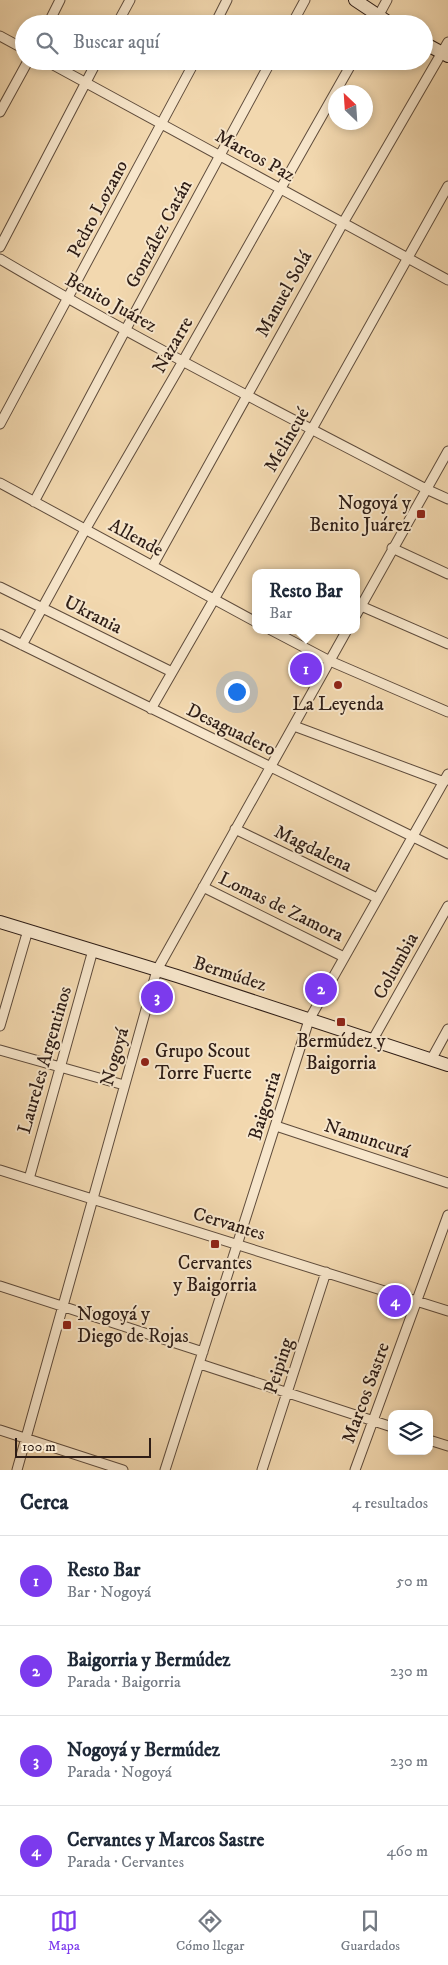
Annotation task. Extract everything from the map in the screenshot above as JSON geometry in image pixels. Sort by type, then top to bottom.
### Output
[{"type":"street","points":[[52,15],[60,0]]},
{"type":"street","points":[[122,15],[130,0]]},
{"type":"street","points":[[220,15],[227,0]]},
{"type":"street","points":[[297,15],[305,0]]},
{"type":"street","points":[[355,0],[371,15]]},
{"type":"street","points":[[379,15],[387,0]]},
{"type":"street","points":[[0,36],[15,45]]},
{"type":"street","points":[[433,46],[446,50]]},
{"type":"street","name":"Manuel Solá","points":[[153,565],[343,223],[446,50]]},
{"type":"street","points":[[0,112],[23,70]]},
{"type":"street","name":"Marcos Paz","points":[[62,70],[448,280]]},
{"type":"street","points":[[0,247],[92,70]]},
{"type":"street","name":"Pedro Lozano","points":[[0,424],[190,70]]},
{"type":"street","name":"González Catán","points":[[34,502],[266,70]]},
{"type":"street","name":"Nazarre","points":[[22,646],[85,530],[348,70]]},
{"type":"street","name":"Melincué","points":[[151,709],[312,429],[448,186]]},
{"type":"street","name":"Benito Juárez","points":[[0,259],[68,299],[183,361],[448,499]]},
{"type":"street","points":[[448,451],[361,606],[448,644]]},
{"type":"street","name":"Allende","points":[[0,483],[252,620]]},
{"type":"street","points":[[392,548],[448,574]]},
{"type":"street","name":"Ukrania","points":[[0,587],[172,672]]},
{"type":"street","name":"Desaguadero","points":[[0,634],[448,854]]},
{"type":"street","points":[[279,634],[330,661],[448,712]]},
{"type":"street","name":"Nogoyá","points":[[17,1470],[157,970],[345,634]]},
{"type":"street","points":[[294,726],[446,778]]},
{"type":"street","name":"Baigorria","points":[[165,1470],[309,1020],[446,778]]},
{"type":"street","name":"Magdalena","points":[[236,829],[377,898]]},
{"type":"street","name":"Lomas de Zamora","points":[[203,887],[344,957]]},
{"type":"street","name":"Columbia","points":[[372,1041],[448,906]]},
{"type":"street","name":"Bermúdez","points":[[0,922],[157,970],[448,1065]]},
{"type":"street","points":[[0,1026],[28,930]]},
{"type":"street","name":"Laureles Argentinos","points":[[29,1178],[93,950]]},
{"type":"street","points":[[431,1060],[448,1029]]},
{"type":"street","points":[[0,1050],[124,1085]]},
{"type":"street","name":"Namuncurá","points":[[276,1126],[448,1183]]},
{"type":"street","name":"Cervantes","points":[[0,1170],[448,1311]]},
{"type":"street","name":"Marcos Sastre","points":[[355,1470],[448,1215]]},
{"type":"street","name":"Peiping","points":[[262,1470],[326,1272]]},
{"type":"street","points":[[0,1286],[203,1352]]},
{"type":"street","points":[[200,1364],[388,1427]]},
{"type":"street","points":[[0,1430],[123,1470]]},
{"type":"street","points":[[433,1441],[448,1446]]},
{"type":"place","name":"Nogoyá y Benito Juárez","points":[[421,514]]},
{"type":"place","name":"Resto Bar","points":[[306,669]]},
{"type":"place","name":"La Leyenda","points":[[338,685]]},
{"type":"place","name":"Baigorria y Bermúdez","points":[[321,989]]},
{"type":"place","name":"Nogoyá y Bermúdez","points":[[157,997]]},
{"type":"place","name":"Bermúdez y Baigorria","points":[[341,1022]]},
{"type":"place","name":"Grupo Scout Torre Fuerte","points":[[145,1062]]},
{"type":"place","name":"Cervantes y Baigorria","points":[[215,1244]]},
{"type":"place","name":"Cervantes y Marcos Sastre","points":[[395,1301]]},
{"type":"place","name":"Nogoyá y Diego de Rojas","points":[[67,1325]]}]
